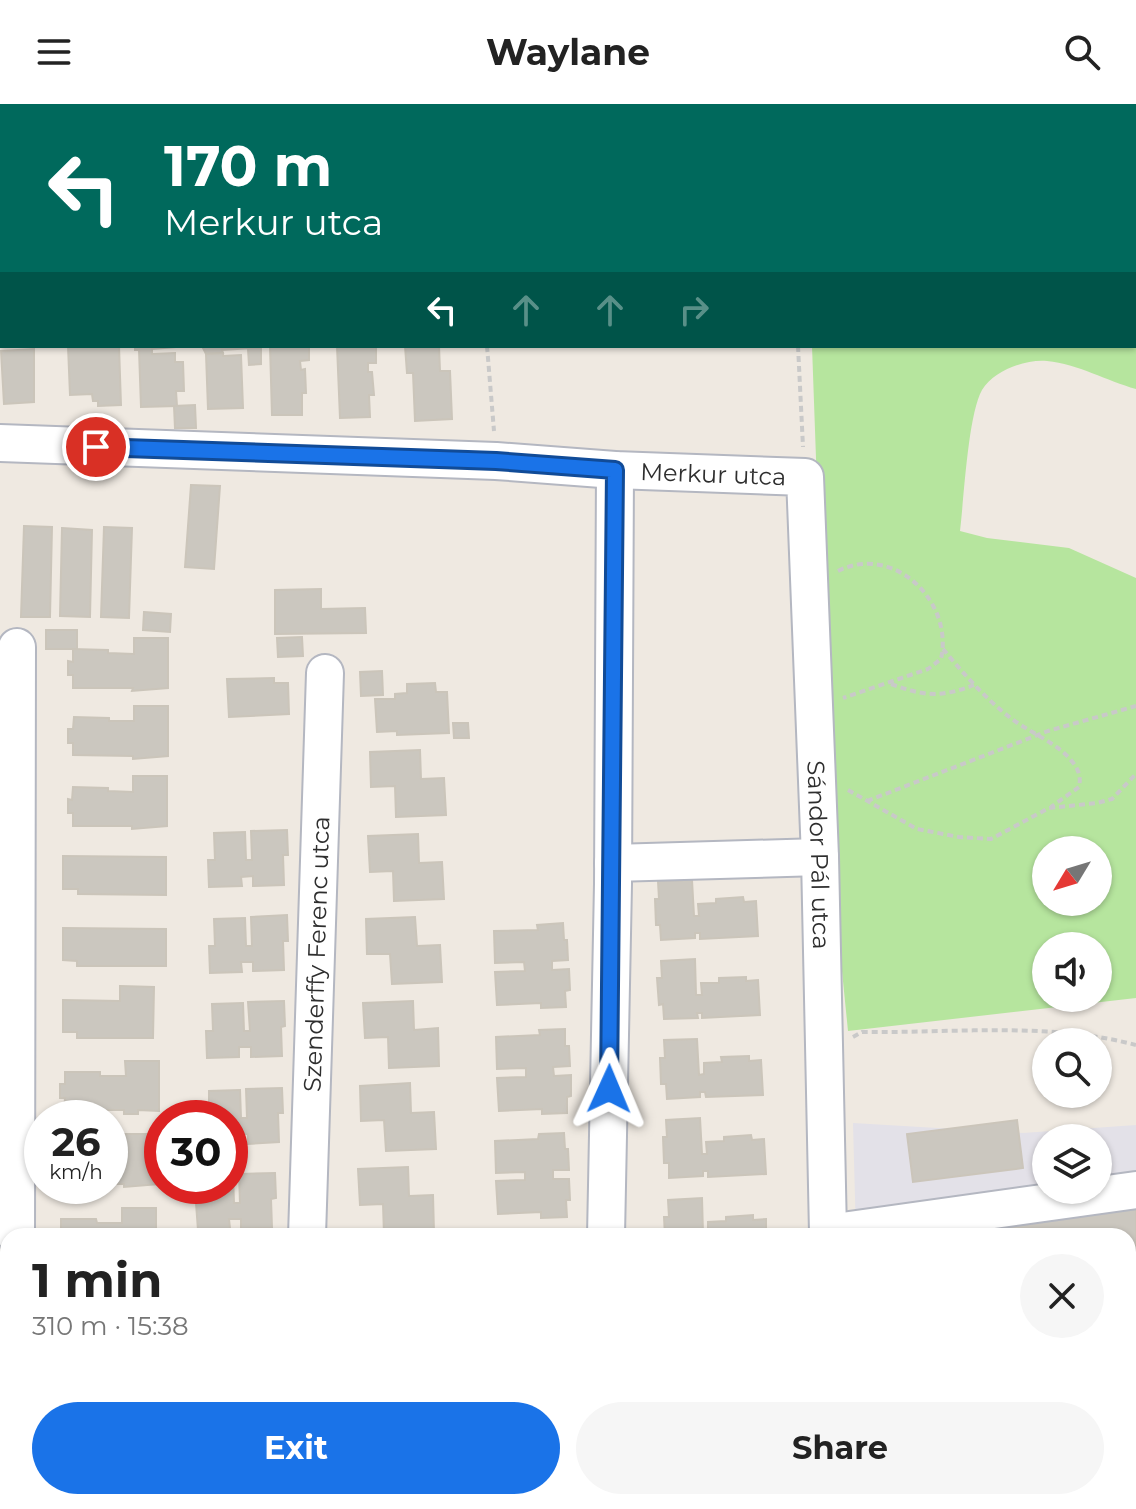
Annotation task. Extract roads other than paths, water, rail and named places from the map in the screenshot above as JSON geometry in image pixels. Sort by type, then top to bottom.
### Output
[{"type":"street","name":"Merkur utca","points":[[0,443],[496,461],[615,470],[805,477]]},
{"type":"street","points":[[606,1228],[613,863],[615,470]]},
{"type":"street","name":"Sándor Pál utca","points":[[805,477],[837,1228]]},
{"type":"street","points":[[11,1217],[17,647]]},
{"type":"street","name":"Szenderffy Ferenc utca","points":[[307,1228],[325,673]]},
{"type":"street","points":[[613,863],[820,857]]},
{"type":"street","points":[[872,1228],[1136,1190]]}]
